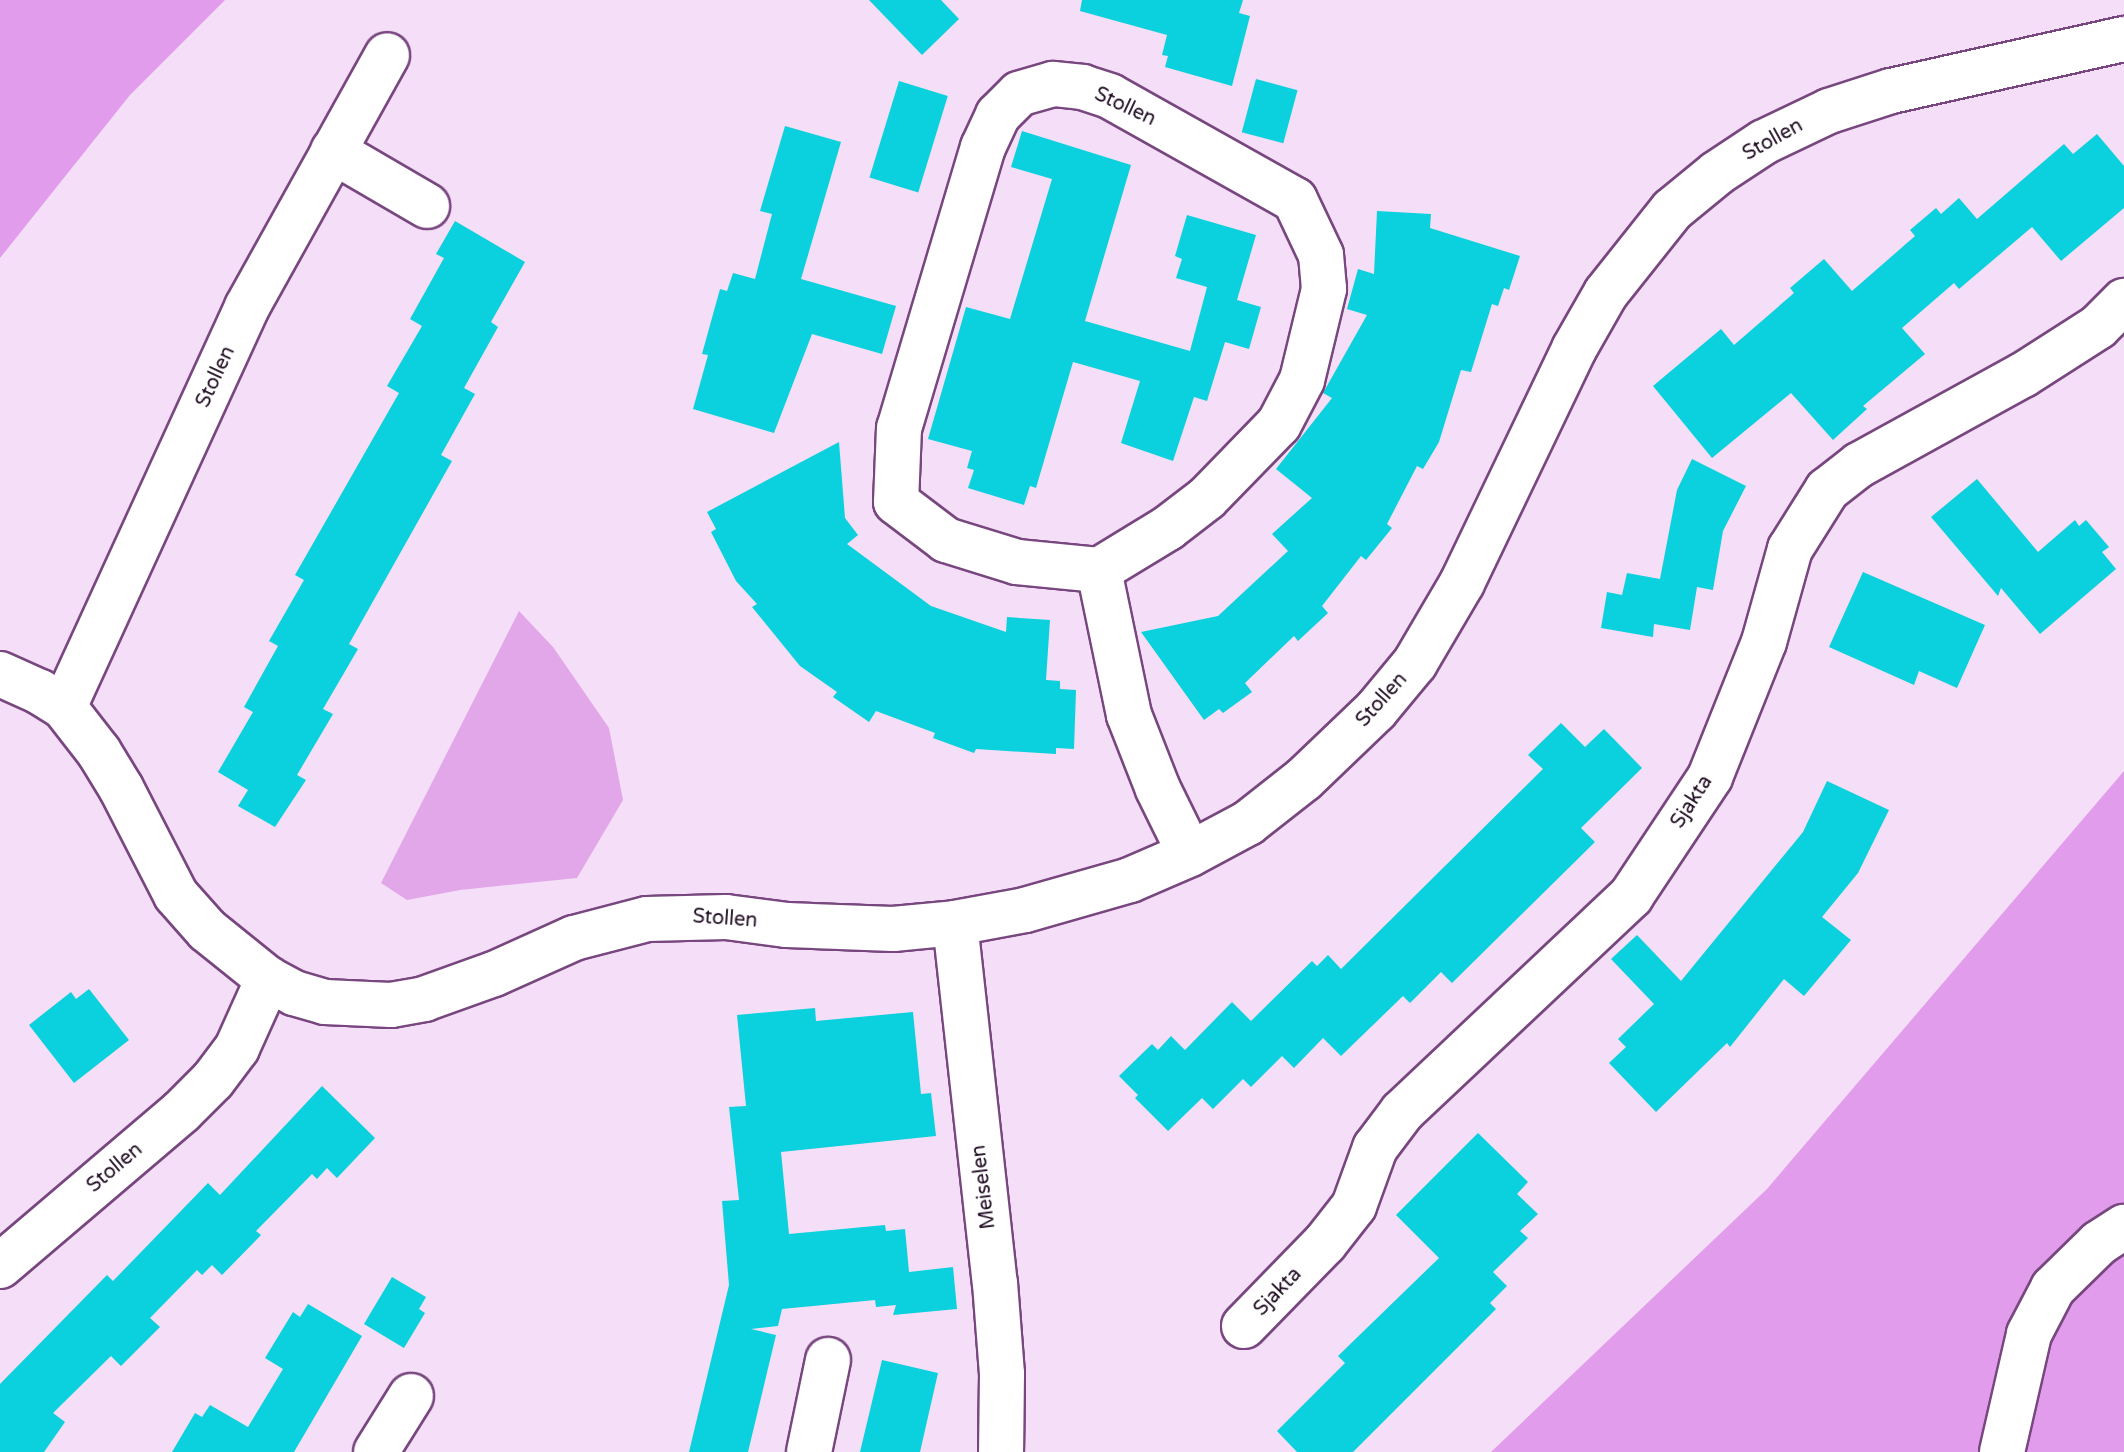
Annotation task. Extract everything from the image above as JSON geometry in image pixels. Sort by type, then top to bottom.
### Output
[{"type":"street","name":"Stollen","points":[[0,674],[64,707],[99,752],[121,788],[176,895],[226,948],[268,979],[294,993],[325,1002],[391,1005],[448,992],[574,938],[647,919],[726,917],[787,925],[893,929],[955,923],[1025,910],[1100,889],[1190,854],[1248,823],[1304,779],[1376,710],[1415,663],[1462,583],[1590,321],[1632,256],[1672,210],[1717,173],[1764,142],[1829,111],[1891,91],[2124,39]]},
{"type":"street","name":"Stollen","points":[[64,707],[247,307],[387,55]]},
{"type":"street","name":"Stollen","points":[[1053,84],[1083,87],[1110,96],[1295,200],[1321,255],[1323,278],[1319,314],[1302,380],[1279,424],[1207,498],[1168,528],[1099,570],[1017,562],[946,540],[896,502],[899,428],[983,147],[998,115],[1019,94],[1053,84]]},
{"type":"street","points":[[333,151],[427,206]]},
{"type":"street","name":"Sjakta","points":[[1244,1326],[1325,1243],[1354,1206],[1375,1148],[1402,1112],[1631,896],[1710,777],[1764,642],[1790,549],[1827,490],[1859,465],[2035,367],[2098,327],[2124,301]]},
{"type":"street","points":[[1099,570],[1129,715],[1158,789],[1190,854]]},
{"type":"street","name":"Meiselen","points":[[955,923],[996,1298],[1002,1374],[1001,1452]]},
{"type":"street","name":"Stollen","points":[[0,1266],[181,1112],[213,1080],[237,1048],[268,979]]},
{"type":"street","points":[[2002,1452],[2029,1334],[2053,1288],[2099,1243],[2124,1227]]},
{"type":"street","points":[[809,1452],[828,1360]]},
{"type":"street","points":[[376,1452],[411,1396]]},
{"type":"shaded area","points":[[0,0],[225,0],[130,95],[0,258]]},
{"type":"shaded area","points":[[519,611],[553,647],[609,728],[623,800],[577,878],[460,890],[407,900],[381,883]]},
{"type":"shaded area","points":[[2124,771],[2124,1452],[1491,1452],[1767,1189]]},
{"type":"building","points":[[869,0],[941,0],[959,19],[922,55]]},
{"type":"building","points":[[1082,0],[1243,0],[1239,13],[1250,16],[1232,86],[1165,67],[1168,56],[1162,55],[1167,35],[1080,11]]},
{"type":"building","points":[[1256,79],[1298,90],[1283,143],[1242,132]]},
{"type":"building","points":[[899,81],[948,96],[918,192],[869,178]]},
{"type":"building","points":[[785,126],[841,142],[801,279],[896,306],[882,354],[812,334],[774,433],[693,409],[708,355],[702,354],[720,289],[727,291],[733,273],[755,279],[772,214],[760,211]]},
{"type":"building","points":[[1022,131],[1131,165],[1085,321],[1190,351],[1207,287],[1176,278],[1182,259],[1175,256],[1187,215],[1256,235],[1237,300],[1261,307],[1249,349],[1225,342],[1207,401],[1194,397],[1173,461],[1121,443],[1140,381],[1073,362],[1036,488],[1030,486],[1024,505],[968,488],[974,470],[967,468],[972,451],[928,439],[966,307],[1010,319],[1052,179],[1011,167]]},
{"type":"building","points":[[2097,134],[2124,166],[2124,208],[2061,261],[2032,227],[1959,289],[1954,283],[1902,328],[1925,354],[1863,406],[1867,409],[1833,440],[1791,393],[1712,458],[1653,386],[1721,329],[1734,345],[1794,293],[1790,288],[1824,259],[1852,291],[1915,236],[1910,230],[1936,208],[1941,214],[1959,198],[1977,219],[2064,144],[2073,154]]},
{"type":"building","points":[[1377,211],[1431,214],[1430,228],[1520,256],[1509,290],[1504,288],[1498,306],[1492,304],[1471,372],[1461,370],[1439,442],[1423,469],[1417,466],[1387,524],[1392,528],[1366,560],[1361,556],[1322,606],[1328,613],[1298,641],[1294,636],[1245,683],[1252,692],[1223,713],[1219,709],[1204,720],[1141,632],[1218,616],[1288,551],[1272,534],[1312,498],[1276,469],[1332,398],[1323,393],[1367,315],[1347,309],[1358,269],[1374,274]]},
{"type":"building","points":[[455,221],[525,262],[491,322],[498,327],[464,388],[475,394],[441,455],[452,461],[349,644],[358,649],[323,709],[333,714],[297,775],[306,780],[275,827],[238,806],[248,790],[218,772],[253,712],[244,707],[278,646],[269,641],[304,580],[295,575],[399,393],[387,386],[422,326],[410,319],[444,258],[436,254]]},
{"type":"building","points":[[839,442],[845,518],[858,535],[847,544],[931,606],[1006,632],[1007,617],[1050,620],[1046,680],[1060,681],[1060,689],[1076,690],[1074,749],[1056,748],[1056,754],[976,749],[974,753],[933,738],[935,733],[876,711],[869,722],[833,697],[837,692],[800,666],[752,607],[757,604],[736,581],[711,532],[716,529],[707,512]]},
{"type":"building","points":[[1692,459],[1746,486],[1723,531],[1713,590],[1697,587],[1690,630],[1654,624],[1653,637],[1601,628],[1607,592],[1622,595],[1627,573],[1660,579],[1677,490]]},
{"type":"building","points":[[1977,479],[2038,552],[2075,520],[2079,526],[2086,520],[2109,547],[2102,552],[2116,569],[2040,634],[2001,588],[1998,596],[1931,517]]},
{"type":"building","points":[[1863,572],[1985,625],[1957,688],[1919,671],[1914,685],[1829,647]]},
{"type":"building","points":[[1561,723],[1585,747],[1604,729],[1642,768],[1581,828],[1595,842],[1452,983],[1441,972],[1410,1003],[1403,996],[1341,1056],[1323,1038],[1294,1068],[1282,1056],[1251,1087],[1243,1079],[1213,1109],[1202,1098],[1168,1131],[1135,1098],[1138,1095],[1119,1076],[1152,1044],[1158,1050],[1171,1036],[1185,1050],[1232,1002],[1251,1021],[1312,961],[1317,966],[1328,955],[1341,969],[1543,769],[1528,755]]},
{"type":"building","points":[[1827,781],[1889,810],[1858,873],[1822,917],[1851,940],[1804,996],[1784,979],[1730,1047],[1727,1043],[1656,1112],[1609,1063],[1626,1047],[1618,1039],[1654,1004],[1611,959],[1637,935],[1681,981],[1803,832]]},
{"type":"building","points":[[89,989],[129,1040],[74,1083],[29,1025],[71,992],[76,999]]},
{"type":"building","points":[[815,1008],[816,1021],[913,1012],[921,1094],[931,1093],[936,1136],[781,1152],[789,1234],[885,1225],[886,1231],[905,1229],[909,1272],[953,1267],[957,1309],[893,1315],[896,1305],[876,1307],[875,1300],[782,1309],[778,1326],[751,1329],[776,1335],[748,1452],[689,1452],[729,1285],[722,1201],[739,1200],[729,1107],[746,1106],[737,1015]]},
{"type":"building","points":[[322,1086],[375,1138],[337,1178],[327,1168],[317,1179],[312,1174],[256,1231],[261,1235],[222,1275],[212,1265],[202,1275],[197,1270],[150,1318],[160,1327],[121,1366],[111,1356],[53,1413],[65,1422],[44,1452],[0,1452],[0,1384],[107,1275],[113,1281],[208,1183],[220,1195]]},
{"type":"building","points":[[1478,1133],[1528,1182],[1517,1194],[1538,1214],[1520,1231],[1528,1238],[1493,1272],[1507,1286],[1490,1303],[1496,1309],[1353,1452],[1297,1452],[1277,1431],[1345,1363],[1338,1356],[1439,1258],[1396,1215]]},
{"type":"building","points":[[392,1277],[426,1297],[419,1309],[425,1313],[404,1348],[364,1324]]},
{"type":"building","points":[[308,1304],[362,1336],[294,1452],[172,1452],[195,1413],[202,1417],[210,1405],[248,1427],[283,1369],[265,1358],[293,1312],[300,1317]]},
{"type":"building","points":[[882,1360],[938,1373],[920,1452],[860,1452]]}]
